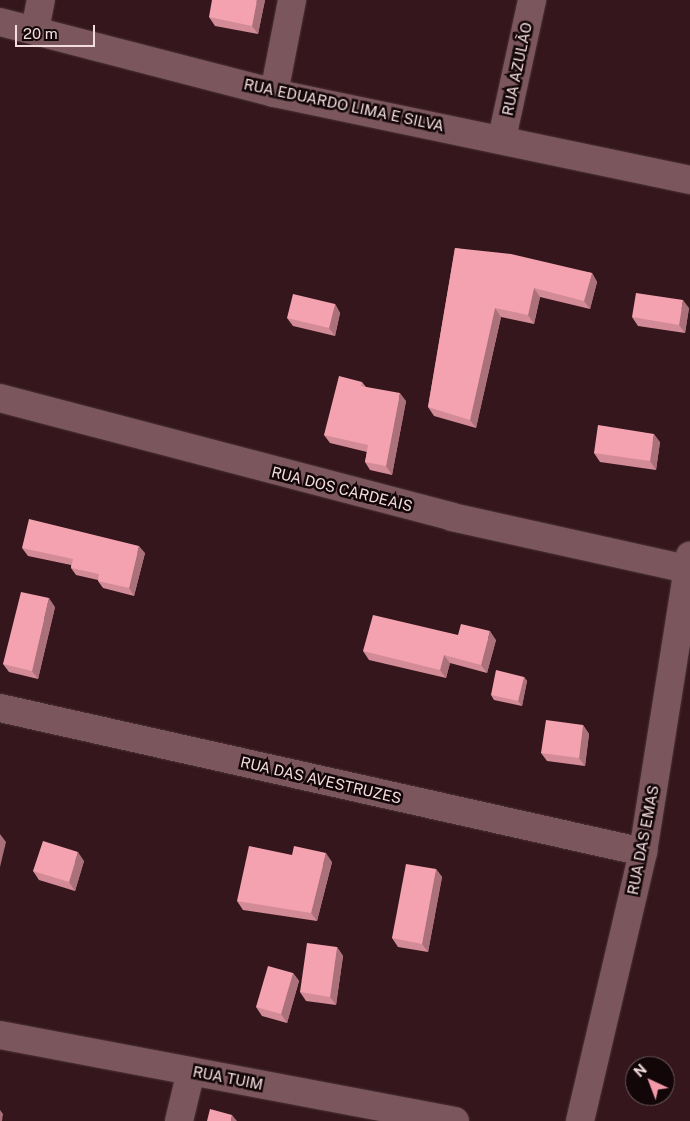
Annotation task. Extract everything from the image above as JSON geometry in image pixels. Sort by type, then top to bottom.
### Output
[{"type":"street","points":[[36,30],[41,0]]},
{"type":"street","points":[[274,93],[292,0]]},
{"type":"street","name":"RUA AZULÃO","points":[[502,138],[532,0]]},
{"type":"street","name":"RUA EDUARDO LIMA E SILVA","points":[[0,22],[274,93],[502,138],[690,180]]},
{"type":"street","name":"RUA DOS CARDEAIS","points":[[0,398],[452,517],[689,563]]},
{"type":"street","name":"RUA DAS EMAS","points":[[580,1121],[643,852],[689,563]]},
{"type":"street","name":"RUA DAS AVESTRUZES","points":[[0,708],[643,852]]},
{"type":"street","name":"RUA TUIM","points":[[0,1035],[438,1120]]},
{"type":"street","points":[[179,1121],[191,1071]]},
{"type":"building","points":[[212,0],[257,0],[252,26],[209,17]]},
{"type":"building","points":[[455,248],[511,254],[592,273],[584,301],[534,288],[528,315],[495,308],[470,420],[428,407]]},
{"type":"building","points":[[636,293],[683,300],[679,325],[632,317]]},
{"type":"building","points":[[293,294],[335,304],[329,328],[287,318]]},
{"type":"building","points":[[339,376],[362,382],[361,386],[400,393],[386,466],[365,462],[368,445],[324,435]]},
{"type":"building","points":[[598,425],[654,434],[650,461],[594,453]]},
{"type":"building","points":[[29,519],[139,546],[129,588],[98,581],[99,574],[71,568],[73,559],[22,548]]},
{"type":"building","points":[[21,592],[49,598],[32,671],[3,664]]},
{"type":"building","points":[[373,615],[458,635],[461,624],[490,631],[481,665],[444,655],[440,670],[363,651]]},
{"type":"building","points":[[496,670],[524,677],[518,701],[491,695]]},
{"type":"building","points":[[546,720],[583,725],[579,758],[541,753]]},
{"type":"building","points":[[43,841],[78,852],[69,882],[33,871]]},
{"type":"building","points":[[249,846],[292,855],[294,846],[326,853],[311,913],[237,901]]},
{"type":"building","points":[[406,864],[436,869],[422,944],[392,938]]},
{"type":"building","points":[[307,943],[337,947],[330,997],[300,992]]},
{"type":"building","points":[[268,966],[293,973],[281,1014],[256,1007]]},
{"type":"building","points":[[210,1109],[232,1115],[231,1121],[207,1121]]}]
